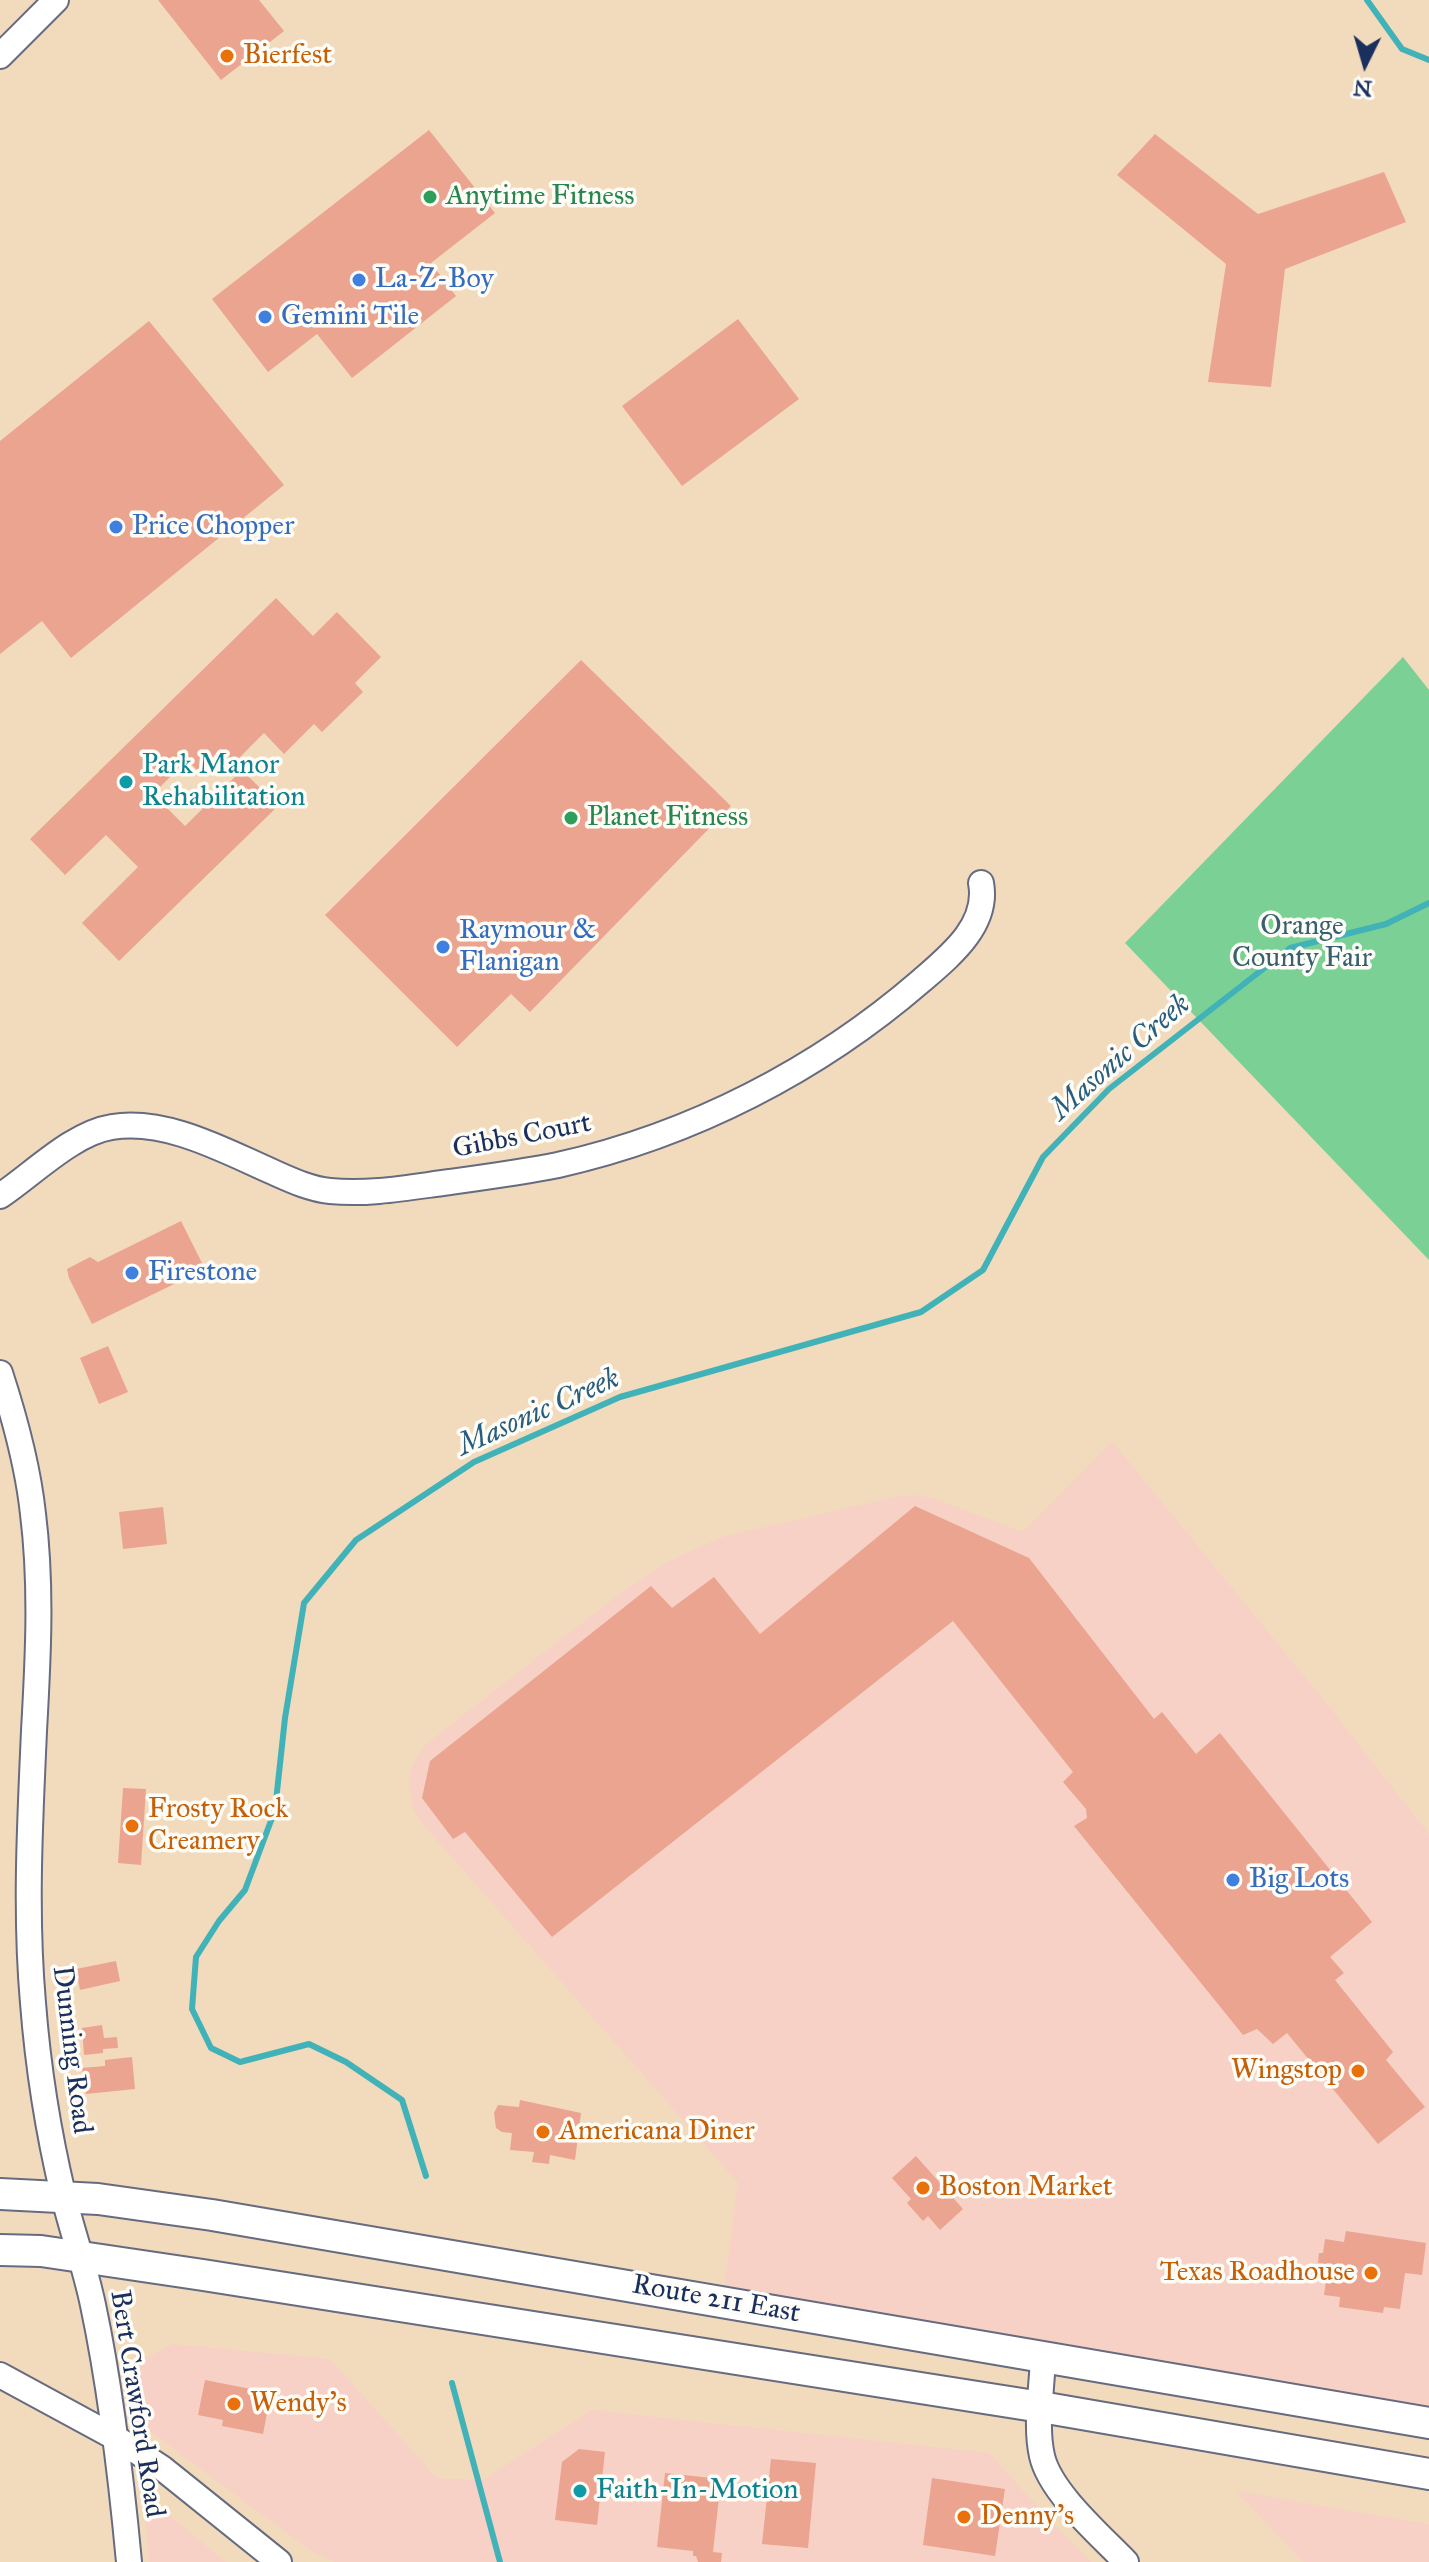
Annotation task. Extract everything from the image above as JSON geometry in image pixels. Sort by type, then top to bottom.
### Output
[{"type":"main road","name":"Route 211 East","points":[[0,2194],[63,2197],[212,2215],[1429,2423]]},
{"type":"main road","name":"Route 211 East","points":[[0,2250],[80,2256],[1041,2407],[1429,2474]]},
{"type":"street","points":[[0,56],[56,0]]},
{"type":"street","name":"Gibbs Court","points":[[0,1196],[71,1145],[113,1127],[163,1128],[302,1185],[329,1191],[367,1192],[487,1177],[559,1164],[641,1141],[762,1090],[855,1033],[959,946],[973,927],[981,908],[981,883]]},
{"type":"street","name":"Dunning Road","points":[[0,1373],[24,1458],[34,1515],[37,1556],[37,1669],[28,1852],[30,1964],[39,2065],[63,2197],[80,2256]]},
{"type":"street","name":"Bert Crawford Road","points":[[80,2256],[92,2303],[116,2438],[129,2562]]},
{"type":"street","points":[[1043,2357],[1042,2456],[1054,2484],[1126,2562]]},
{"type":"street","points":[[0,2375],[116,2438],[162,2468],[279,2562]]},
{"type":"shaded area","points":[[1112,1441],[1429,1834],[1429,2424],[722,2301],[738,2183],[420,1821],[412,1806],[409,1780],[412,1766],[426,1744],[623,1591],[665,1563],[722,1537],[895,1497],[916,1495],[935,1499],[1023,1532]]},
{"type":"shaded area","points":[[173,2344],[330,2359],[437,2478],[483,2480],[591,2410],[989,2453],[1092,2562],[334,2562],[311,2551],[126,2414],[123,2369]]},
{"type":"shaded area","points":[[1236,2491],[1429,2524],[1429,2562],[1303,2562]]},
{"type":"shaded area","points":[[144,2494],[226,2562],[149,2562]]},
{"type":"green space","name":"Orange County Fair","points":[[1403,657],[1429,690],[1429,1260],[1125,943]]},
{"type":"building","name":"Bierfest","points":[[158,0],[259,0],[284,31],[221,80]]},
{"type":"building","points":[[429,130],[495,213],[431,263],[456,296],[352,378],[317,334],[268,372],[212,299]]},
{"type":"building","points":[[1155,134],[1258,214],[1384,172],[1406,222],[1285,269],[1271,387],[1208,382],[1226,264],[1117,175]]},
{"type":"building","points":[[738,319],[799,399],[682,486],[622,406]]},
{"type":"building","name":"Price Chopper","points":[[149,321],[284,485],[71,658],[42,621],[0,654],[0,441]]},
{"type":"building","name":"Park Manor Rehabilitation","points":[[276,598],[313,636],[337,612],[381,657],[355,683],[363,692],[322,732],[314,724],[284,754],[264,733],[234,763],[221,749],[198,771],[187,760],[153,794],[185,826],[242,770],[278,806],[119,961],[82,923],[138,867],[106,835],[65,875],[30,839]]},
{"type":"building","name":"Planet Fitness","points":[[581,660],[731,806],[530,1012],[511,994],[457,1047],[325,915]]},
{"type":"building","name":"Firestone","points":[[181,1221],[205,1269],[92,1324],[67,1269],[90,1257],[98,1262]]},
{"type":"building","points":[[108,1346],[128,1392],[99,1404],[80,1358]]},
{"type":"building","points":[[915,1506],[1029,1558],[1154,1719],[1162,1712],[1196,1754],[1220,1733],[1372,1922],[1330,1957],[1344,1973],[1335,1980],[1393,2052],[1386,2060],[1425,2107],[1378,2144],[1287,2033],[1273,2044],[1257,2029],[1243,2035],[1074,1826],[1087,1818],[1086,1809],[1063,1782],[1073,1772],[953,1621],[552,1937],[465,1832],[453,1839],[422,1798],[430,1761],[651,1586],[672,1608],[714,1577],[760,1634]]},
{"type":"building","points":[[163,1507],[167,1544],[123,1549],[119,1512]]},
{"type":"building","name":"Frosty Rock Creamery","points":[[123,1788],[146,1789],[141,1865],[118,1863]]},
{"type":"building","points":[[116,1961],[120,1981],[80,1990],[76,1969]]},
{"type":"building","points":[[102,2025],[104,2038],[117,2037],[118,2048],[84,2055],[82,2028]]},
{"type":"building","points":[[132,2057],[135,2089],[86,2094],[82,2068],[105,2066],[105,2060]]},
{"type":"building","name":"Americana Diner","points":[[520,2100],[581,2113],[575,2160],[550,2155],[549,2164],[532,2162],[534,2152],[510,2150],[512,2133],[496,2128],[494,2113],[498,2105],[519,2107]]},
{"type":"building","name":"Boston Market","points":[[916,2156],[963,2209],[940,2230],[928,2216],[923,2221],[907,2203],[911,2199],[892,2178]]},
{"type":"building","name":"Texas Roadhouse","points":[[1346,2231],[1426,2243],[1422,2275],[1405,2273],[1400,2309],[1384,2307],[1383,2313],[1339,2307],[1340,2297],[1324,2295],[1327,2274],[1317,2272],[1319,2253],[1323,2253],[1325,2239],[1344,2242]]},
{"type":"building","name":"Wendy's","points":[[205,2380],[271,2393],[263,2434],[222,2426],[223,2420],[198,2415]]},
{"type":"building","name":"Faith-In-Motion","points":[[579,2449],[605,2452],[597,2525],[555,2520],[562,2462]]},
{"type":"building","points":[[771,2459],[816,2463],[808,2548],[762,2544]]},
{"type":"building","points":[[665,2473],[721,2479],[713,2552],[722,2553],[721,2562],[698,2562],[693,2551],[657,2547]]},
{"type":"building","name":"Denny's","points":[[932,2478],[1005,2489],[995,2556],[923,2545]]},
{"type":"waterway","name":"Masonic Creek","points":[[1367,0],[1402,49],[1429,60]]},
{"type":"waterway","name":"Masonic Creek","points":[[426,2176],[402,2100],[346,2062],[309,2044],[240,2062],[211,2048],[192,2009],[196,1957],[219,1921],[245,1890],[275,1810],[285,1718],[304,1603],[356,1540],[474,1462],[620,1397],[921,1312],[983,1270],[1043,1157],[1109,1089],[1290,948],[1386,924],[1429,903]]},
{"type":"waterway","name":"Masonic Creek","points":[[452,2383],[500,2562]]},
{"type":"place","name":"Bierfest","points":[[227,56]]},
{"type":"place","name":"Anytime Fitness","points":[[430,197]]},
{"type":"place","name":"La-Z-Boy","points":[[359,280]]},
{"type":"place","name":"Gemini Tile","points":[[265,317]]},
{"type":"place","name":"Price Chopper","points":[[116,527]]},
{"type":"place","name":"Park Manor Rehabilitation","points":[[126,782]]},
{"type":"place","name":"Planet Fitness","points":[[571,818]]},
{"type":"place","name":"Raymour & Flanigan","points":[[443,947]]},
{"type":"place","name":"Firestone","points":[[132,1273]]},
{"type":"place","name":"Frosty Rock Creamery","points":[[132,1826]]},
{"type":"place","name":"Big Lots","points":[[1233,1880]]},
{"type":"place","name":"Wingstop","points":[[1358,2071]]},
{"type":"place","name":"Americana Diner","points":[[543,2132]]},
{"type":"place","name":"Boston Market","points":[[923,2188]]},
{"type":"place","name":"Texas Roadhouse","points":[[1371,2273]]},
{"type":"place","name":"Wendy's","points":[[234,2404]]},
{"type":"place","name":"Faith-In-Motion","points":[[580,2491]]},
{"type":"place","name":"Denny's","points":[[964,2517]]}]
